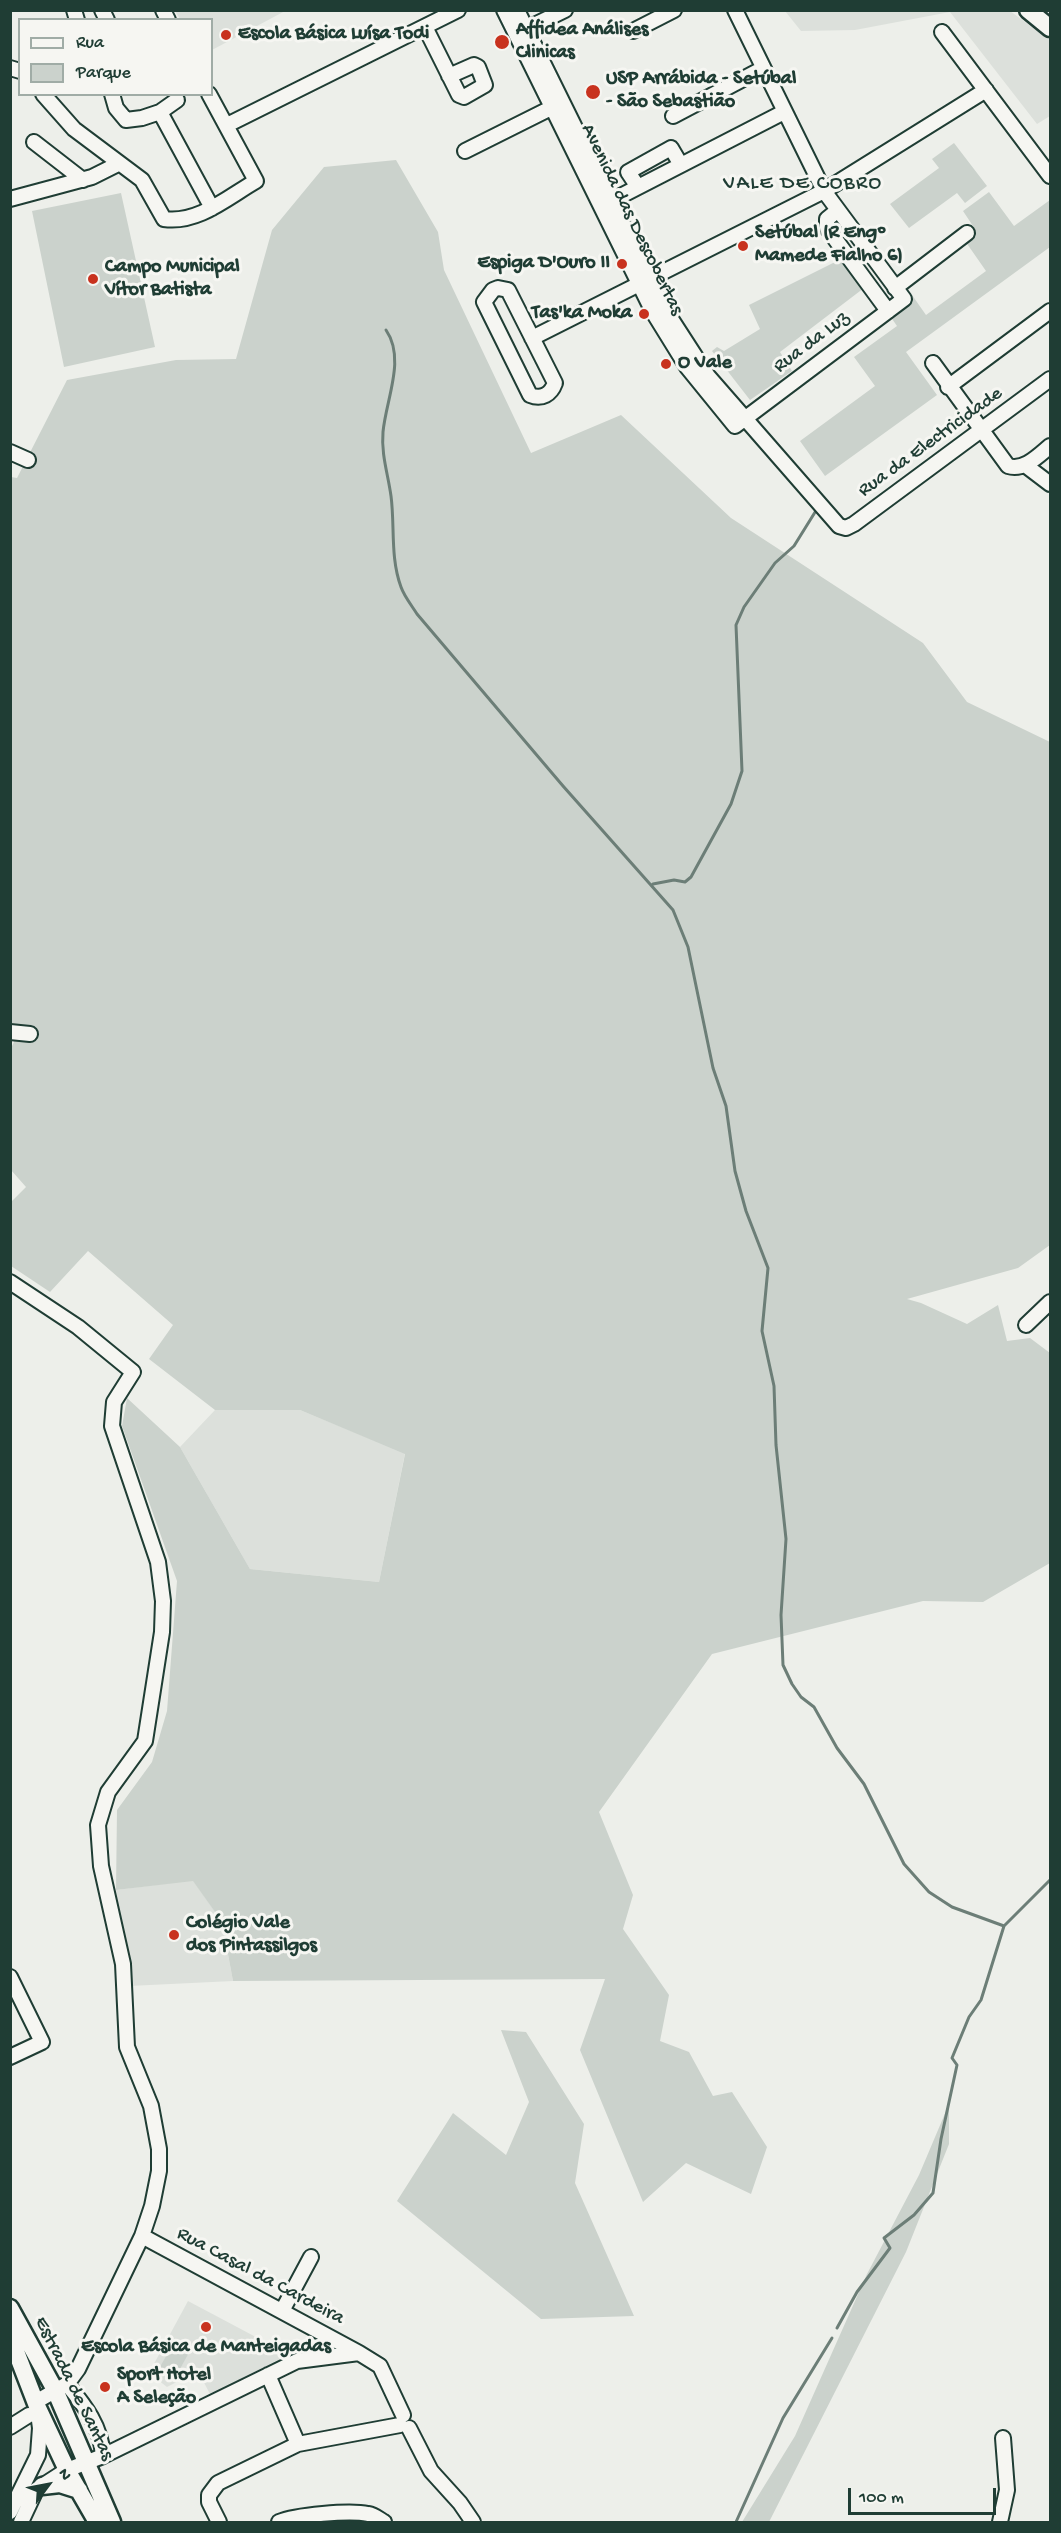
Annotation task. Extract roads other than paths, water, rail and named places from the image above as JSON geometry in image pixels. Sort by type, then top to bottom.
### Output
[{"type":"main road","points":[[1028,10],[1050,28]]},
{"type":"main road","name":"Estrada de Santas","points":[[10,2308],[61,2387],[95,2458],[112,2523]]},
{"type":"main road","name":"Estrada de Santas","points":[[10,2336],[33,2411],[97,2523]]},
{"type":"main road","points":[[42,2486],[60,2484],[79,2490]]},
{"type":"street","points":[[227,125],[458,10]]},
{"type":"street","name":"Avenida das Descobertas","points":[[504,10],[521,32],[611,201],[645,282]]},
{"type":"street","name":"Avenida das Descobertas","points":[[517,10],[521,32],[553,107],[645,282],[696,360],[834,521]]},
{"type":"street","points":[[521,32],[565,10]]},
{"type":"street","points":[[633,31],[674,10]]},
{"type":"street","points":[[735,10],[762,69],[824,191],[900,293]]},
{"type":"street","points":[[425,27],[449,76]]},
{"type":"street","points":[[942,32],[1050,176]]},
{"type":"street","points":[[673,116],[762,69]]},
{"type":"street","points":[[532,338],[824,191],[986,90]]},
{"type":"street","points":[[45,96],[67,123],[142,180],[164,219],[179,221],[212,208],[256,181],[210,96]]},
{"type":"street","points":[[113,96],[116,108],[126,120],[160,112],[177,100]]},
{"type":"street","points":[[465,151],[553,107]]},
{"type":"street","points":[[160,112],[212,208]]},
{"type":"street","points":[[611,201],[784,112]]},
{"type":"street","points":[[34,142],[83,180]]},
{"type":"street","points":[[638,187],[628,172],[671,148],[681,165]]},
{"type":"street","points":[[10,199],[83,180],[118,164]]},
{"type":"street","points":[[838,210],[827,219],[827,228],[888,311]]},
{"type":"street","name":"Rua da Luz","points":[[744,418],[888,311],[900,293],[967,233]]},
{"type":"street","points":[[498,288],[508,290],[532,338],[555,383],[549,393],[538,397],[530,395],[484,302],[493,290],[498,288]]},
{"type":"street","points":[[948,387],[1050,311]]},
{"type":"street","points":[[933,363],[980,431],[1008,466],[1025,465],[1050,446]]},
{"type":"street","name":"Rua da Electricidade","points":[[834,521],[843,527],[850,527],[1050,380]]},
{"type":"street","points":[[10,452],[28,460]]},
{"type":"street","points":[[1025,465],[1050,484]]},
{"type":"street","points":[[10,1032],[30,1034]]},
{"type":"street","points":[[10,1282],[78,1327],[133,1372],[114,1402],[111,1413],[112,1426],[158,1562],[163,1601],[162,1632],[150,1724],[145,1741],[108,1792],[98,1826],[102,1866],[123,1964],[127,2047],[150,2106],[159,2149],[156,2190],[142,2236],[78,2369],[61,2387],[43,2396],[33,2411],[10,2427]]},
{"type":"street","points":[[1026,1324],[1050,1302]]},
{"type":"street","points":[[10,1977],[42,2042],[10,2057]]},
{"type":"street","name":"Rua Casal da Cardeira","points":[[142,2236],[381,2366],[404,2423],[431,2471],[460,2503],[473,2523]]},
{"type":"street","points":[[282,2311],[311,2257]]},
{"type":"street","points":[[21,2523],[34,2493],[67,2470],[297,2361],[359,2353]]},
{"type":"street","points":[[268,2375],[298,2444]]},
{"type":"street","points":[[10,2512],[38,2454],[40,2428],[33,2411]]},
{"type":"street","points":[[219,2523],[209,2502],[212,2488],[298,2444],[404,2423]]},
{"type":"street","points":[[1000,2523],[1007,2490],[1003,2438]]},
{"type":"street","points":[[279,2523],[294,2518],[355,2513],[368,2514],[384,2523]]},
{"type":"waterway","points":[[386,330],[392,341],[395,366],[383,432],[383,448],[391,496],[395,564],[402,590],[417,614],[563,786],[673,910],[688,947],[713,1068],[726,1106],[735,1171],[746,1211],[768,1268],[762,1331],[774,1386],[776,1445],[786,1539],[781,1615],[783,1665],[792,1684],[801,1697],[814,1707],[837,1748],[864,1784],[904,1864],[929,1892],[952,1907],[1004,1926]]},
{"type":"waterway","points":[[653,884],[674,880],[685,882],[691,877],[731,804],[742,771],[736,625],[744,607],[775,563],[794,546],[817,509]]},
{"type":"waterway","points":[[837,2328],[857,2292],[890,2248],[884,2238],[914,2215],[933,2193],[941,2139],[957,2065],[952,2058],[969,2017],[981,2000],[1004,1926],[1050,1880]]},
{"type":"waterway","points":[[736,2522],[783,2418],[832,2338]]},
{"type":"place","name":"Escola Básica Luísa Todi","points":[[226,35]]},
{"type":"place","name":"Affidea Análises Clinicas","points":[[502,42]]},
{"type":"place","name":"USP Arrábida - Setúbal - São Sebastião","points":[[593,92]]},
{"type":"place","name":"Setúbal (R Engº Mamede Fialho 6)","points":[[743,246]]},
{"type":"place","name":"Espiga D'Ouro II","points":[[622,264]]},
{"type":"place","name":"Campo Municipal Vítor Batista","points":[[93,279]]},
{"type":"place","name":"Tas'ka Moka","points":[[644,314]]},
{"type":"place","name":"O Vale","points":[[666,364]]},
{"type":"place","name":"Colégio Vale dos Pintassilgos","points":[[174,1935]]},
{"type":"place","name":"Escola Básica de Manteigadas","points":[[206,2327]]},
{"type":"place","name":"Sport Hotel A Seleção","points":[[105,2387]]},
{"type":"district","name":"VALE DE COBRO","points":[[803,185]]}]
